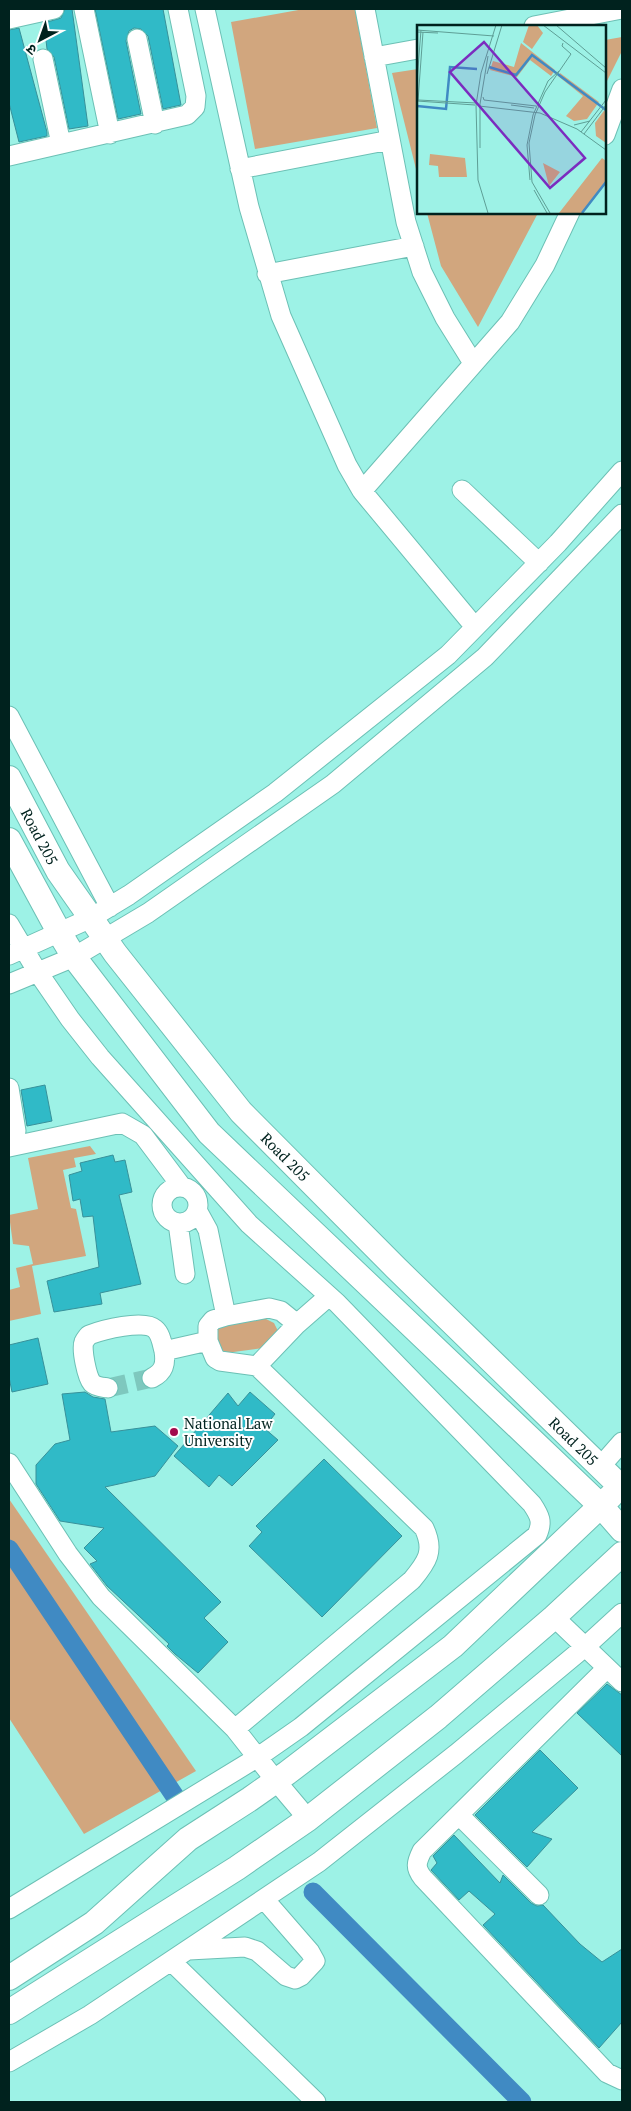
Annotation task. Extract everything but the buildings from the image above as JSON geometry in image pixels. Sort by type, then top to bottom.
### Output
[{"type":"main road","name":"Road 205","points":[[9,778],[58,870],[100,912],[105,938],[241,1112],[396,1268],[600,1467],[622,1486]]},
{"type":"main road","name":"Road 205","points":[[9,840],[74,957],[209,1133],[602,1507],[622,1530]]},
{"type":"main road","points":[[9,1978],[94,1923],[188,1839],[276,1781],[453,1646],[622,1486]]},
{"type":"main road","points":[[9,2012],[237,1868],[308,1819],[438,1717],[622,1554]]},
{"type":"street","points":[[9,19],[54,9]]},
{"type":"street","points":[[84,9],[110,134]]},
{"type":"street","points":[[9,155],[155,124],[187,115],[195,107],[196,96],[178,9]]},
{"type":"street","points":[[205,9],[248,207],[280,316],[347,465],[362,491],[475,627]]},
{"type":"street","points":[[364,9],[406,222],[422,272],[445,318],[473,363]]},
{"type":"street","points":[[539,25],[622,9]]},
{"type":"street","points":[[137,39],[155,124]]},
{"type":"street","points":[[374,57],[417,49]]},
{"type":"street","points":[[44,59],[61,144]]},
{"type":"street","points":[[606,132],[622,89]]},
{"type":"street","points":[[240,170],[390,140]]},
{"type":"street","points":[[362,491],[510,322],[545,265],[569,214]]},
{"type":"street","points":[[268,274],[414,246]]},
{"type":"street","points":[[16,952],[100,912],[275,794],[448,656],[539,563],[622,471]]},
{"type":"street","points":[[462,490],[539,563]]},
{"type":"street","points":[[9,984],[74,957],[148,914],[340,777],[485,657],[622,514]]},
{"type":"street","points":[[9,716],[100,912]]},
{"type":"street","points":[[9,924],[16,952],[37,971],[70,1019],[100,1057],[249,1224],[329,1296],[532,1504],[540,1516],[541,1527],[537,1535],[301,1727],[258,1757],[9,1909]]},
{"type":"street","points":[[9,1088],[12,1139],[122,1123],[143,1135],[182,1186],[193,1192],[196,1198],[197,1210],[208,1230],[226,1316]]},
{"type":"street","points":[[182,1186],[166,1192],[162,1203],[164,1214],[173,1222],[178,1223],[190,1220],[197,1210]]},
{"type":"street","points":[[178,1223],[185,1274]]},
{"type":"street","points":[[257,1366],[297,1324],[329,1296]]},
{"type":"street","points":[[235,1729],[412,1580],[429,1555],[430,1541],[424,1528],[257,1366],[220,1361],[214,1358],[210,1351],[208,1326],[213,1320],[269,1308],[281,1311],[297,1324]]},
{"type":"street","points":[[108,1388],[99,1387],[92,1382],[88,1375],[83,1349],[84,1342],[89,1335],[137,1325],[148,1325],[156,1329],[161,1337],[166,1360],[163,1369],[152,1378]]},
{"type":"street","points":[[164,1351],[208,1341]]},
{"type":"street","points":[[600,1467],[622,1442]]},
{"type":"street","points":[[9,1463],[68,1554],[100,1597],[235,1729],[308,1819]]},
{"type":"street","points":[[9,2062],[90,2015],[172,1962],[327,1856],[456,1754],[586,1646],[622,1613]]},
{"type":"street","points":[[554,1616],[622,1682]]},
{"type":"street","points":[[607,1668],[422,1852],[416,1863],[418,1871],[607,2073],[622,2080]]},
{"type":"street","points":[[459,1815],[539,1895]]},
{"type":"street","points":[[189,1950],[245,1947],[257,1951],[286,1976],[295,1979],[301,1976],[315,1961],[313,1956],[264,1899]]},
{"type":"street","points":[[172,1962],[316,2102]]},
{"type":"shaded area","points":[[304,9],[355,9],[377,128],[255,149],[231,22]]},
{"type":"shaded area","points":[[622,37],[622,51],[606,83],[606,40]]},
{"type":"shaded area","points":[[417,69],[417,173],[392,73]]},
{"type":"shaded area","points":[[427,214],[537,214],[478,327],[441,266]]},
{"type":"shaded area","points":[[90,1146],[96,1154],[74,1158],[76,1167],[63,1170],[71,1208],[76,1209],[86,1256],[32,1266],[41,1314],[9,1321],[9,1290],[20,1287],[16,1268],[33,1264],[29,1246],[13,1244],[9,1215],[38,1209],[28,1158]]},
{"type":"shaded area","points":[[260,1316],[274,1323],[279,1333],[263,1348],[226,1353],[214,1349],[215,1329]]},
{"type":"shaded area","points":[[9,1499],[196,1771],[84,1834],[9,1718]]},
{"type":"waterway","points":[[9,1549],[176,1798]]},
{"type":"waterway","points":[[313,1892],[522,2102]]},
{"type":"tunnel","points":[[108,1388],[152,1378]]},
{"type":"place","name":"National Law University","points":[[174,1432]]}]
